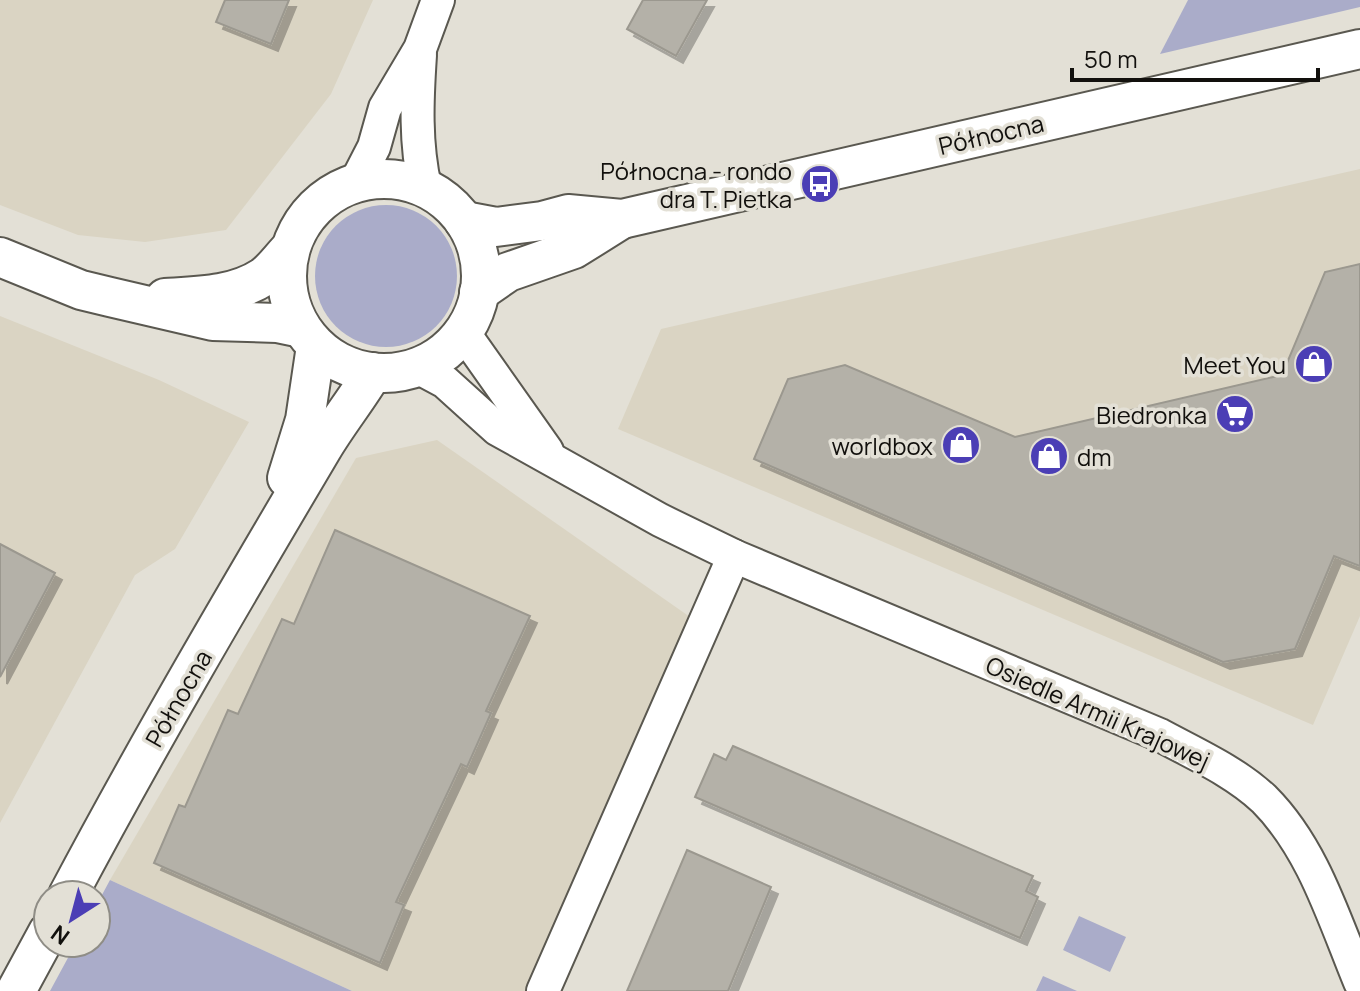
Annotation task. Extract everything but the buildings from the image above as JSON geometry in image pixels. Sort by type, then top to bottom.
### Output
[{"type":"street","points":[[356,182],[374,147],[385,108],[420,49],[438,0]]},
{"type":"street","points":[[420,49],[416,117],[418,157],[425,187]]},
{"type":"street","name":"Północna","points":[[622,219],[1360,49]]},
{"type":"street","points":[[379,178],[402,180],[425,187],[447,201],[464,221],[475,243],[481,267],[473,313],[450,347],[417,367],[395,372],[352,368],[333,359],[309,337],[290,303],[286,276],[290,249],[303,219],[326,196],[356,182],[379,178]]},
{"type":"street","points":[[464,221],[496,227],[568,214],[622,219]]},
{"type":"street","points":[[479,292],[508,272],[574,249],[622,219]]},
{"type":"street","points":[[126,301],[212,295],[238,289],[265,276],[290,249]]},
{"type":"street","points":[[0,257],[81,290],[213,321],[277,323],[309,337]]},
{"type":"street","name":"Osiedle Armii Krajowej","points":[[463,332],[551,457]]},
{"type":"street","points":[[269,538],[305,420],[309,337]]},
{"type":"street","name":"Osiedle Armii Krajowej","points":[[417,367],[445,382],[497,429],[551,457],[596,486],[734,556],[1160,735],[1221,767],[1262,798],[1297,840],[1325,894],[1360,982]]},
{"type":"street","points":[[269,538],[333,431],[352,408],[373,372]]},
{"type":"street","name":"Północna","points":[[76,879],[269,538]]},
{"type":"street","points":[[543,991],[734,556]]},
{"type":"street","points":[[16,991],[33,959]]},
{"type":"shaded area","points":[[0,0],[373,0],[331,94],[226,230],[145,242],[78,235],[0,205]]},
{"type":"shaded area","points":[[1188,0],[1360,0],[1360,7],[1160,54]]},
{"type":"shaded area","points":[[1360,169],[1360,616],[1313,725],[618,429],[661,329]]},
{"type":"shaded area","points":[[386,205],[413,210],[436,226],[452,249],[457,276],[452,303],[436,326],[413,342],[386,347],[359,342],[336,326],[320,303],[315,276],[320,249],[336,226],[359,210]]},
{"type":"shaded area","points":[[0,316],[159,380],[249,422],[175,549],[135,575],[0,823]]},
{"type":"shaded area","points":[[437,440],[690,617],[525,991],[352,991],[111,879],[356,458]]},
{"type":"shaded area","points":[[112,881],[352,991],[50,991],[67,959],[112,959]]},
{"type":"shaded area","points":[[1079,916],[1126,937],[1110,972],[1063,950]]},
{"type":"shaded area","points":[[1043,976],[1077,991],[1036,991]]},
{"type":"place","name":"Północna - rondo dra T. Pietka","points":[[820,184]]},
{"type":"place","name":"Meet You","points":[[1314,364]]},
{"type":"place","name":"Biedronka","points":[[1235,414]]},
{"type":"place","name":"worldbox","points":[[961,445]]},
{"type":"place","name":"dm","points":[[1049,456]]}]
